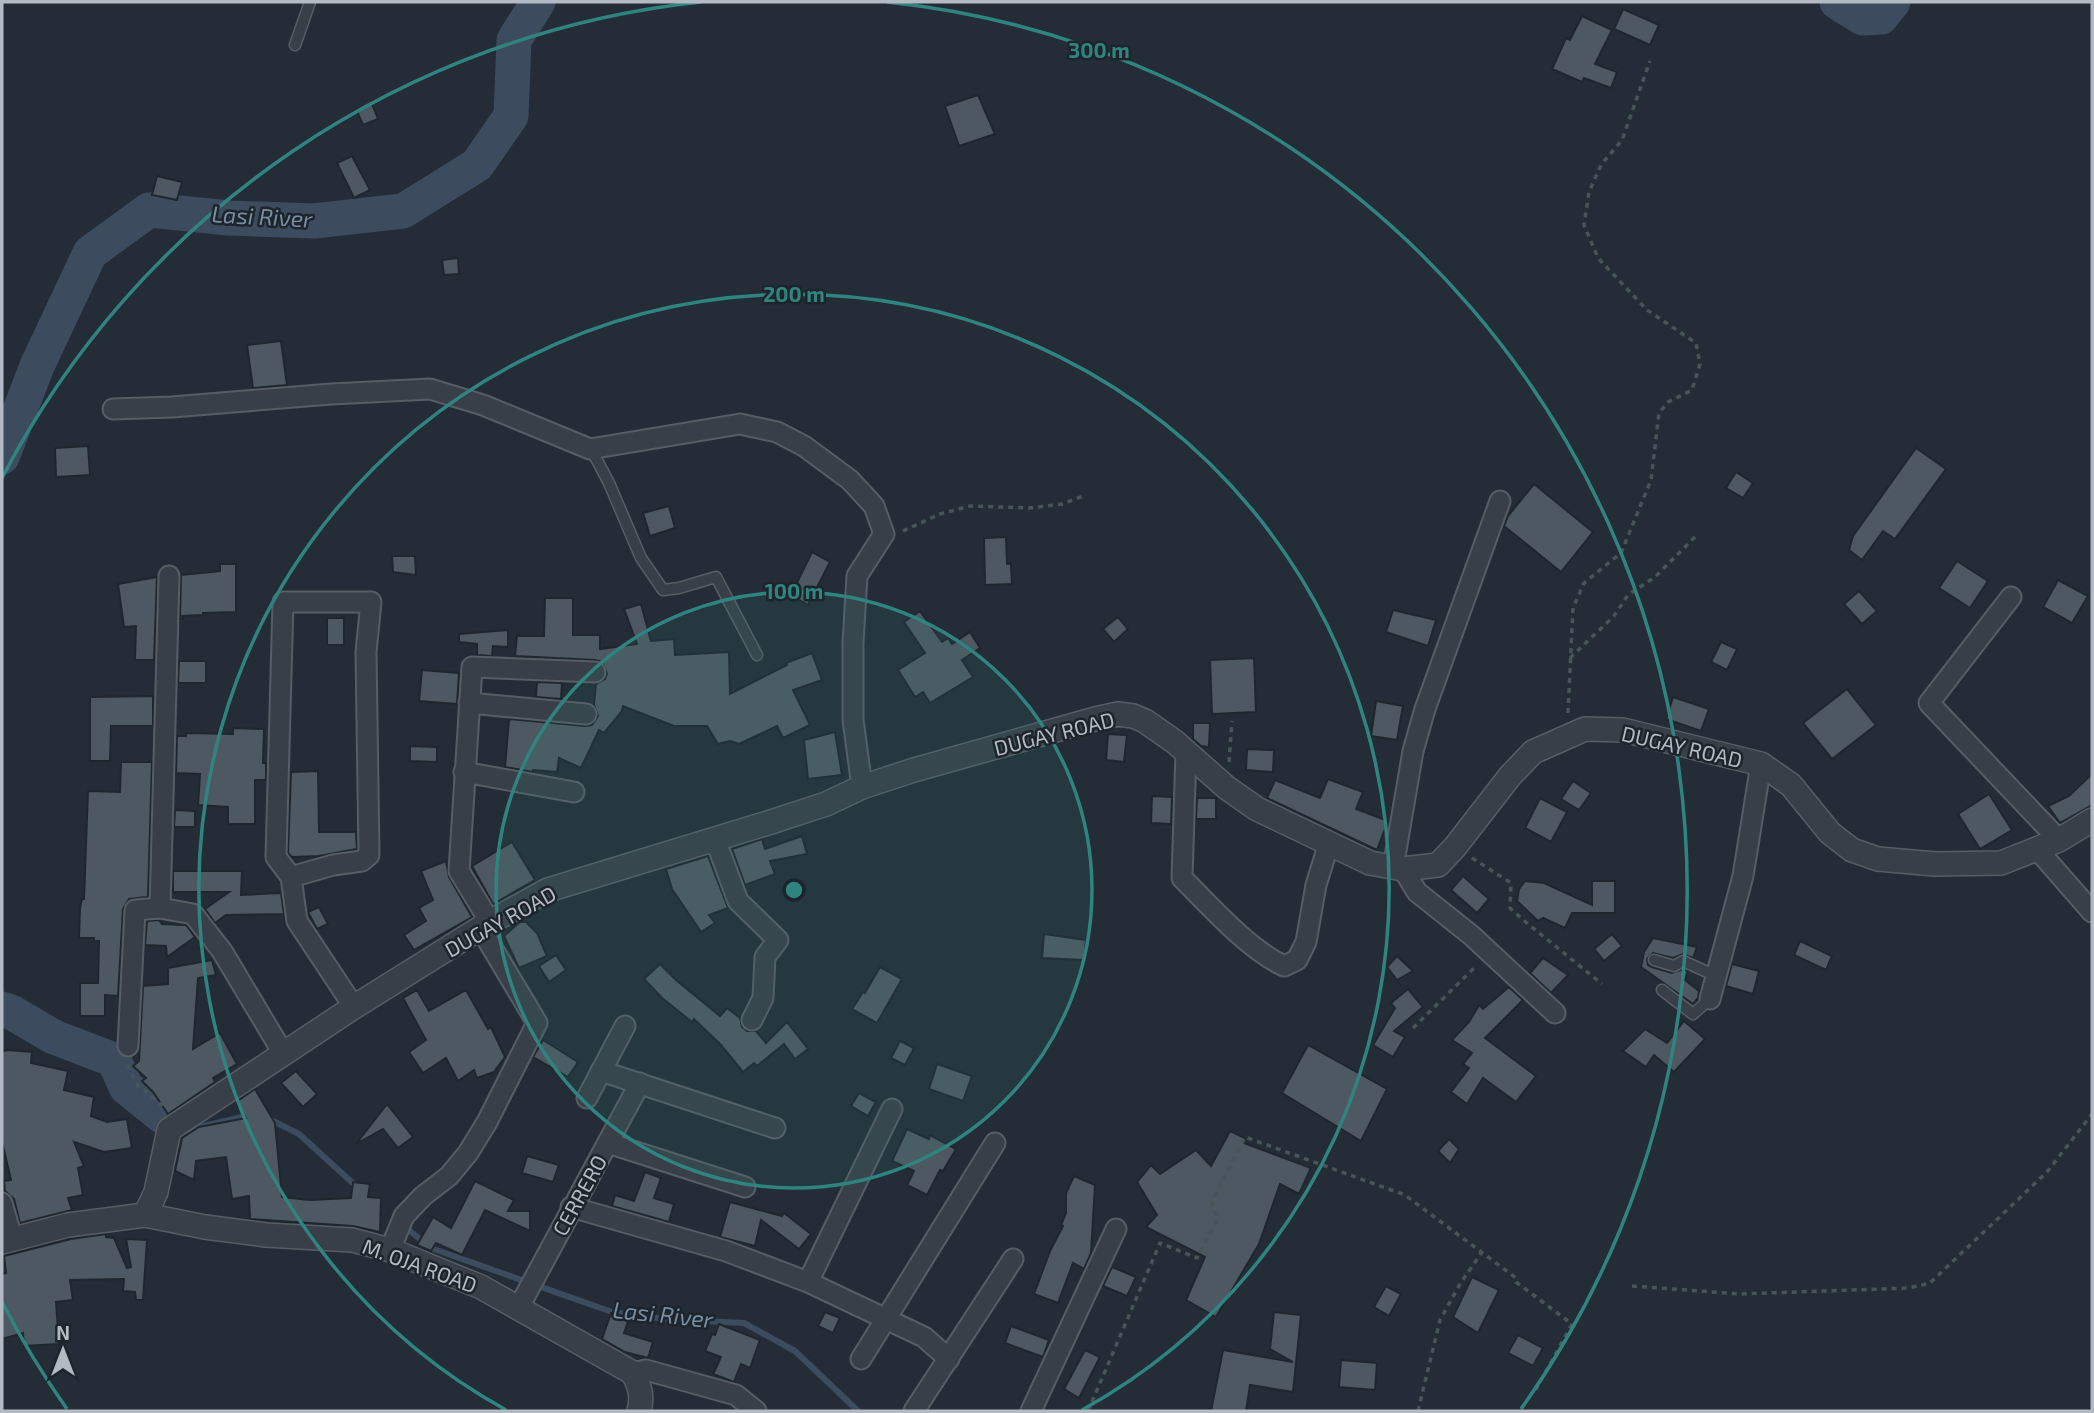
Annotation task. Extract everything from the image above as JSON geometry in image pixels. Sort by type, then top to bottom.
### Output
[{"type":"street","points":[[113,409],[430,389],[482,405],[590,449],[740,424],[777,432],[804,446],[850,480],[874,506],[884,534],[857,576],[853,643],[853,720],[862,787]]},
{"type":"street","points":[[1500,501],[1425,709],[1413,751],[1398,869],[1417,892],[1489,952],[1555,1013]]},
{"type":"street","points":[[160,908],[169,576]]},
{"type":"street","points":[[2011,597],[1929,703],[2059,840]]},
{"type":"street","points":[[291,877],[333,865],[362,862],[369,855],[366,652],[371,602],[283,602],[276,857],[291,877],[297,921],[354,1007]]},
{"type":"street","points":[[390,1250],[404,1216],[423,1196],[450,1176],[468,1153],[487,1122],[537,1023],[459,871],[472,667],[595,673]]},
{"type":"street","points":[[469,703],[586,714]]},
{"type":"street","name":"DUGAY ROAD","points":[[175,1125],[354,1007],[548,890],[826,804],[862,787],[1118,714],[1145,721],[1257,809],[1370,863],[1398,869],[1438,865],[1533,751],[1585,729],[1623,730],[1761,764],[1791,785],[1830,833],[1852,850],[1878,859],[1935,864],[2001,863],[2059,840],[2092,820]]},
{"type":"street","points":[[1186,751],[1182,878],[1211,908],[1270,960],[1284,966],[1297,960],[1306,942],[1316,885],[1329,843]]},
{"type":"street","points":[[1710,999],[1743,876],[1761,764]]},
{"type":"street","points":[[464,772],[574,792]]},
{"type":"street","points":[[715,839],[738,901],[778,940],[765,957],[763,998],[752,1020]]},
{"type":"street","points":[[2037,849],[2092,912]]},
{"type":"street","points":[[128,1046],[135,909],[160,908],[194,914],[222,951],[283,1054]]},
{"type":"street","points":[[587,1098],[625,1026]]},
{"type":"street","points":[[601,1071],[775,1129]]},
{"type":"street","name":"CERRERO","points":[[519,1307],[640,1083]]},
{"type":"street","points":[[808,1282],[892,1109]]},
{"type":"street","points":[[145,1215],[156,1192],[175,1125]]},
{"type":"street","points":[[608,1143],[745,1187]]},
{"type":"street","points":[[861,1359],[995,1143]]},
{"type":"street","points":[[2,1203],[7,1240]]},
{"type":"street","points":[[571,1207],[726,1251],[808,1282],[924,1337],[949,1359]]},
{"type":"street","name":"M. OJA ROAD","points":[[7,1240],[68,1225],[145,1215],[253,1233],[352,1240],[390,1250],[446,1272],[519,1307],[633,1373]]},
{"type":"street","points":[[1031,1411],[1116,1229]]},
{"type":"street","points":[[914,1411],[1013,1259]]},
{"type":"street","points":[[639,1411],[642,1401],[641,1388],[633,1373],[646,1370],[736,1395],[756,1411]]},
{"type":"lane","points":[[295,45],[310,2]]},
{"type":"lane","points":[[590,449],[609,483],[641,558],[663,590],[716,577],[757,655]]},
{"type":"lane","points":[[1654,960],[1674,965],[1683,961],[1716,976]]},
{"type":"lane","points":[[1661,990],[1693,1014],[1710,999]]},
{"type":"path","points":[[1565,736],[1573,608],[1584,583],[1621,553],[1651,480],[1659,413],[1668,402],[1692,390],[1700,364],[1696,343],[1647,310],[1598,258],[1584,225],[1589,192],[1601,165],[1622,140],[1650,61]]},
{"type":"path","points":[[884,534],[906,531],[940,514],[970,506],[1030,508],[1062,504],[1083,496]]},
{"type":"path","points":[[1570,658],[1614,616],[1628,595],[1655,577],[1695,537]]},
{"type":"path","points":[[1227,788],[1232,721]]},
{"type":"path","points":[[1455,847],[1511,883],[1510,908],[1602,984]]},
{"type":"path","points":[[1413,1028],[1489,952]]},
{"type":"path","points":[[128,1046],[128,1068],[135,1082],[175,1125]]},
{"type":"path","points":[[1632,1286],[1738,1294],[1896,1288],[1930,1283],[2047,1172],[2092,1114]]},
{"type":"path","points":[[1088,1411],[1160,1243],[1197,1258],[1217,1220],[1212,1202],[1245,1137],[1405,1195],[1516,1278],[1516,1282],[1572,1324],[1535,1391]]},
{"type":"path","points":[[1418,1411],[1440,1320],[1482,1252]]},
{"type":"building","points":[[1623,9],[1659,25],[1650,45],[1614,29]]},
{"type":"building","points":[[1582,16],[1612,30],[1595,64],[1617,72],[1611,88],[1584,78],[1582,82],[1552,69],[1566,38],[1570,40]]},
{"type":"building","points":[[978,95],[995,134],[959,146],[945,106]]},
{"type":"building","points":[[372,104],[378,119],[363,125],[357,111]]},
{"type":"building","points":[[352,156],[370,190],[354,198],[337,163]]},
{"type":"building","points":[[157,176],[182,182],[177,200],[152,195]]},
{"type":"building","points":[[458,258],[459,274],[444,275],[442,260]]},
{"type":"building","points":[[281,341],[287,385],[253,388],[247,345]]},
{"type":"building","points":[[88,446],[90,475],[56,477],[55,448]]},
{"type":"building","points":[[1916,448],[1946,469],[1895,539],[1883,531],[1862,560],[1849,550],[1853,536]]},
{"type":"building","points":[[1736,472],[1753,483],[1743,498],[1726,488]]},
{"type":"building","points":[[1534,484],[1593,532],[1561,572],[1504,526],[1508,516]]},
{"type":"building","points":[[669,506],[675,528],[650,536],[643,513]]},
{"type":"building","points":[[1006,537],[1007,564],[1011,564],[1012,584],[985,585],[984,538]]},
{"type":"building","points":[[812,552],[830,562],[808,605],[791,595]]},
{"type":"building","points":[[392,556],[415,556],[416,575],[393,572]]},
{"type":"building","points":[[1957,561],[1988,581],[1970,608],[1939,588]]},
{"type":"building","points":[[220,564],[236,564],[236,612],[203,613],[182,616],[183,619],[180,619],[181,575],[220,571]]},
{"type":"building","points":[[157,577],[154,660],[135,660],[136,626],[124,627],[118,584]]},
{"type":"building","points":[[2058,580],[2088,596],[2072,623],[2043,607]]},
{"type":"building","points":[[1859,591],[1877,611],[1862,624],[1844,604]]},
{"type":"building","points":[[545,598],[573,598],[573,635],[600,635],[600,649],[637,644],[624,609],[641,604],[651,641],[674,639],[675,655],[729,652],[730,694],[787,665],[786,663],[812,653],[822,680],[793,690],[810,725],[783,738],[777,726],[739,744],[730,741],[718,744],[707,726],[674,726],[623,706],[604,733],[599,730],[581,768],[559,758],[557,772],[533,772],[505,767],[509,719],[585,726],[592,725],[598,716],[594,705],[596,684],[605,679],[607,673],[602,662],[515,656],[517,636],[544,636]]},
{"type":"building","points":[[1393,610],[1436,620],[1428,646],[1386,632]]},
{"type":"building","points":[[920,611],[942,642],[948,638],[952,644],[970,632],[980,648],[962,660],[973,677],[930,703],[923,692],[915,697],[898,670],[925,653],[904,622]]},
{"type":"building","points":[[1118,617],[1128,629],[1114,642],[1103,629]]},
{"type":"building","points":[[327,618],[344,618],[344,645],[327,645]]},
{"type":"building","points":[[508,630],[508,647],[493,646],[492,656],[477,655],[477,644],[459,642],[459,634]]},
{"type":"building","points":[[1721,642],[1737,649],[1727,670],[1711,662]]},
{"type":"building","points":[[1254,658],[1256,712],[1212,714],[1210,660]]},
{"type":"building","points":[[179,661],[206,661],[206,683],[178,683]]},
{"type":"building","points":[[422,670],[459,673],[457,704],[419,701]]},
{"type":"building","points":[[537,682],[562,683],[561,699],[536,697]]},
{"type":"building","points":[[1847,689],[1876,725],[1832,759],[1803,723]]},
{"type":"building","points":[[153,696],[153,726],[111,726],[110,761],[90,761],[90,697]]},
{"type":"building","points":[[1673,697],[1709,709],[1701,731],[1666,719]]},
{"type":"building","points":[[1376,701],[1403,706],[1397,740],[1371,736]]},
{"type":"building","points":[[1193,723],[1210,723],[1209,747],[1201,746],[1193,739]]},
{"type":"building","points":[[233,728],[264,729],[263,763],[266,763],[266,780],[255,780],[255,824],[228,824],[228,807],[198,805],[200,774],[176,773],[177,736],[186,736],[186,733],[233,734]]},
{"type":"building","points":[[835,732],[842,775],[808,779],[804,740]]},
{"type":"building","points":[[1108,734],[1127,735],[1124,762],[1106,760]]},
{"type":"building","points":[[410,746],[437,747],[437,762],[410,761]]},
{"type":"building","points":[[1247,749],[1274,750],[1273,772],[1246,770]]},
{"type":"building","points":[[121,762],[152,762],[148,897],[129,899],[123,909],[118,996],[105,995],[105,1016],[80,1016],[80,983],[98,983],[99,941],[94,941],[94,938],[79,938],[80,908],[84,899],[88,791],[120,792]]},
{"type":"building","points":[[318,771],[319,832],[356,832],[357,849],[319,856],[292,857],[288,853],[291,772]]},
{"type":"building","points":[[2092,774],[2092,805],[2060,823],[2048,806],[2069,796]]},
{"type":"building","points":[[1328,779],[1363,792],[1356,809],[1388,821],[1377,850],[1267,798],[1275,780],[1320,798]]},
{"type":"building","points":[[1573,781],[1591,793],[1579,810],[1561,799]]},
{"type":"building","points":[[1989,794],[2012,830],[1980,849],[1958,814]]},
{"type":"building","points":[[1152,796],[1172,797],[1171,824],[1151,823]]},
{"type":"building","points":[[1197,798],[1216,798],[1216,819],[1196,819]]},
{"type":"building","points":[[1540,798],[1567,812],[1551,842],[1525,828]]},
{"type":"building","points":[[175,810],[195,811],[195,827],[174,827]]},
{"type":"building","points":[[802,836],[807,854],[770,861],[775,874],[745,885],[732,849],[762,839],[765,849]]},
{"type":"building","points":[[512,842],[535,880],[493,904],[472,866]]},
{"type":"building","points":[[708,856],[728,908],[709,915],[715,923],[701,932],[672,889],[666,869]]},
{"type":"building","points":[[446,861],[449,877],[472,917],[414,950],[404,935],[426,921],[419,908],[433,900],[421,871]]},
{"type":"building","points":[[173,871],[242,871],[241,895],[281,893],[284,914],[226,915],[215,923],[205,909],[229,892],[173,892]]},
{"type":"building","points":[[1463,876],[1489,899],[1477,913],[1451,890]]},
{"type":"building","points":[[1525,881],[1544,883],[1592,905],[1592,881],[1615,881],[1615,913],[1572,913],[1565,928],[1543,918],[1538,921],[1517,901],[1519,889]]},
{"type":"building","points":[[319,907],[328,924],[317,929],[308,912]]},
{"type":"building","points":[[159,920],[162,924],[186,925],[195,937],[167,957],[166,946],[145,945],[147,921]]},
{"type":"building","points":[[520,922],[526,922],[537,933],[547,956],[519,968],[504,936]]},
{"type":"building","points":[[1044,934],[1086,940],[1084,960],[1042,958]]},
{"type":"building","points":[[1612,934],[1622,946],[1604,961],[1594,949]]},
{"type":"building","points":[[1653,938],[1697,947],[1693,958],[1683,954],[1673,958],[1653,953],[1647,959],[1648,965],[1672,973],[1683,969],[1688,971],[1685,980],[1699,991],[1693,1004],[1641,967],[1644,952]]},
{"type":"building","points":[[1800,941],[1832,956],[1826,970],[1794,955]]},
{"type":"building","points":[[556,955],[566,970],[549,982],[539,966]]},
{"type":"building","points":[[1397,956],[1413,971],[1397,980],[1387,967]]},
{"type":"building","points":[[1543,958],[1568,975],[1551,993],[1530,973]]},
{"type":"building","points":[[212,960],[216,975],[198,978],[193,1049],[220,1033],[237,1064],[213,1078],[215,1082],[168,1114],[142,1081],[146,1078],[133,1066],[139,1061],[143,986],[168,984],[168,968]]},
{"type":"building","points":[[660,964],[720,1016],[727,1008],[740,1018],[742,1027],[747,1031],[756,1031],[766,1043],[787,1022],[808,1049],[795,1059],[784,1044],[757,1066],[754,1063],[743,1072],[721,1045],[694,1019],[692,1022],[662,998],[644,979]]},
{"type":"building","points":[[1732,964],[1759,971],[1753,994],[1726,986]]},
{"type":"building","points":[[880,967],[902,979],[877,1023],[852,1009]]},
{"type":"building","points":[[1509,987],[1523,1000],[1485,1038],[1536,1076],[1516,1102],[1483,1078],[1467,1104],[1451,1092],[1469,1068],[1463,1064],[1472,1053],[1452,1040],[1469,1022],[1479,1005],[1483,1009]]},
{"type":"building","points":[[1408,989],[1423,1007],[1394,1031],[1405,1037],[1393,1057],[1373,1045],[1395,1008],[1391,1003]]},
{"type":"building","points":[[417,990],[429,1011],[466,990],[488,1029],[491,1027],[505,1057],[494,1072],[477,1078],[474,1070],[458,1081],[446,1058],[423,1073],[409,1052],[426,1040],[403,998]]},
{"type":"building","points":[[1684,1021],[1705,1039],[1674,1072],[1654,1055],[1646,1067],[1623,1051],[1645,1029],[1667,1043]]},
{"type":"building","points":[[543,1040],[578,1062],[568,1077],[533,1057]]},
{"type":"building","points":[[900,1041],[914,1048],[905,1065],[891,1058]]},
{"type":"building","points":[[1308,1045],[1387,1089],[1361,1141],[1282,1093]]},
{"type":"building","points":[[2,1051],[32,1052],[31,1063],[68,1071],[64,1090],[94,1097],[91,1116],[107,1122],[127,1119],[132,1148],[104,1152],[74,1142],[84,1166],[78,1168],[83,1195],[68,1198],[72,1210],[20,1223],[14,1199],[5,1191],[4,1181],[11,1180],[2,1142]]},
{"type":"building","points":[[937,1064],[972,1076],[963,1101],[929,1089]]},
{"type":"building","points":[[296,1071],[317,1094],[303,1107],[281,1083]]},
{"type":"building","points":[[255,1089],[275,1123],[282,1197],[310,1200],[351,1198],[353,1182],[370,1184],[368,1197],[381,1198],[380,1232],[353,1226],[250,1219],[249,1196],[232,1199],[226,1157],[196,1161],[194,1180],[175,1171],[182,1138],[199,1127],[246,1118],[236,1102]]},
{"type":"building","points":[[859,1093],[876,1102],[868,1116],[851,1106]]},
{"type":"building","points":[[387,1104],[413,1137],[398,1148],[383,1129],[356,1144]]},
{"type":"building","points":[[907,1129],[929,1139],[930,1135],[956,1149],[943,1171],[940,1170],[927,1195],[907,1185],[914,1171],[892,1161]]},
{"type":"building","points":[[1230,1131],[1245,1138],[1244,1143],[1311,1168],[1299,1194],[1280,1184],[1259,1244],[1216,1317],[1186,1300],[1205,1257],[1146,1227],[1157,1215],[1137,1182],[1151,1165],[1160,1174],[1196,1150],[1211,1166]]},
{"type":"building","points":[[1449,1139],[1459,1149],[1450,1163],[1438,1151]]},
{"type":"building","points":[[527,1156],[559,1165],[553,1182],[522,1173]]},
{"type":"building","points":[[645,1172],[661,1178],[654,1198],[674,1204],[669,1222],[612,1206],[615,1195],[634,1201]]},
{"type":"building","points":[[1074,1176],[1095,1185],[1091,1253],[1084,1269],[1073,1263],[1058,1303],[1034,1294],[1050,1251],[1063,1226],[1066,1193]]},
{"type":"building","points":[[475,1181],[514,1200],[508,1211],[530,1211],[530,1231],[485,1210],[462,1255],[436,1243],[431,1251],[417,1245],[433,1217],[451,1228]]},
{"type":"building","points":[[730,1202],[782,1216],[784,1213],[811,1234],[799,1249],[761,1220],[755,1246],[720,1237]]},
{"type":"building","points":[[106,1234],[106,1237],[114,1238],[127,1268],[131,1267],[126,1239],[147,1240],[143,1300],[136,1300],[135,1292],[123,1291],[124,1279],[70,1280],[73,1300],[56,1302],[59,1344],[24,1346],[23,1333],[2,1339],[2,1274],[6,1273],[4,1256],[71,1239]]},
{"type":"building","points":[[1112,1267],[1136,1277],[1127,1296],[1103,1286]]},
{"type":"building","points":[[1472,1277],[1499,1290],[1478,1333],[1453,1317]]},
{"type":"building","points":[[1386,1286],[1401,1294],[1389,1316],[1374,1307]]},
{"type":"building","points":[[825,1312],[840,1318],[833,1333],[818,1326]]},
{"type":"building","points":[[1274,1312],[1301,1315],[1293,1392],[1250,1385],[1246,1411],[1211,1411],[1223,1350],[1293,1362],[1270,1349]]},
{"type":"building","points":[[611,1313],[629,1319],[624,1333],[653,1342],[648,1358],[625,1352],[602,1339]]},
{"type":"building","points":[[719,1324],[760,1340],[750,1368],[741,1364],[734,1382],[713,1374],[721,1357],[705,1351]]},
{"type":"building","points":[[1011,1326],[1049,1340],[1043,1357],[1005,1343]]},
{"type":"building","points":[[1518,1335],[1543,1348],[1533,1366],[1508,1353]]},
{"type":"building","points":[[1085,1350],[1100,1357],[1079,1398],[1064,1389]]},
{"type":"building","points":[[1341,1360],[1377,1363],[1375,1390],[1339,1387]]},
{"type":"waterway","name":"Lasi River","points":[[2,457],[37,366],[90,253],[149,210],[229,218],[314,221],[403,211],[477,165],[511,116],[514,40],[538,2]]},
{"type":"waterway","name":"Lasi River","points":[[1837,2],[1863,18],[1881,17],[1893,2]]},
{"type":"waterway","name":"Lasi River","points":[[2,1009],[54,1037],[114,1060],[126,1087],[162,1116]]},
{"type":"waterway","name":"Lasi River","points":[[183,1131],[242,1117],[252,1118]]},
{"type":"waterway","name":"Lasi River","points":[[269,1119],[299,1134],[357,1187]]},
{"type":"waterway","name":"Lasi River","points":[[410,1231],[431,1248],[612,1312],[665,1319],[744,1323],[795,1351],[858,1411]]}]
